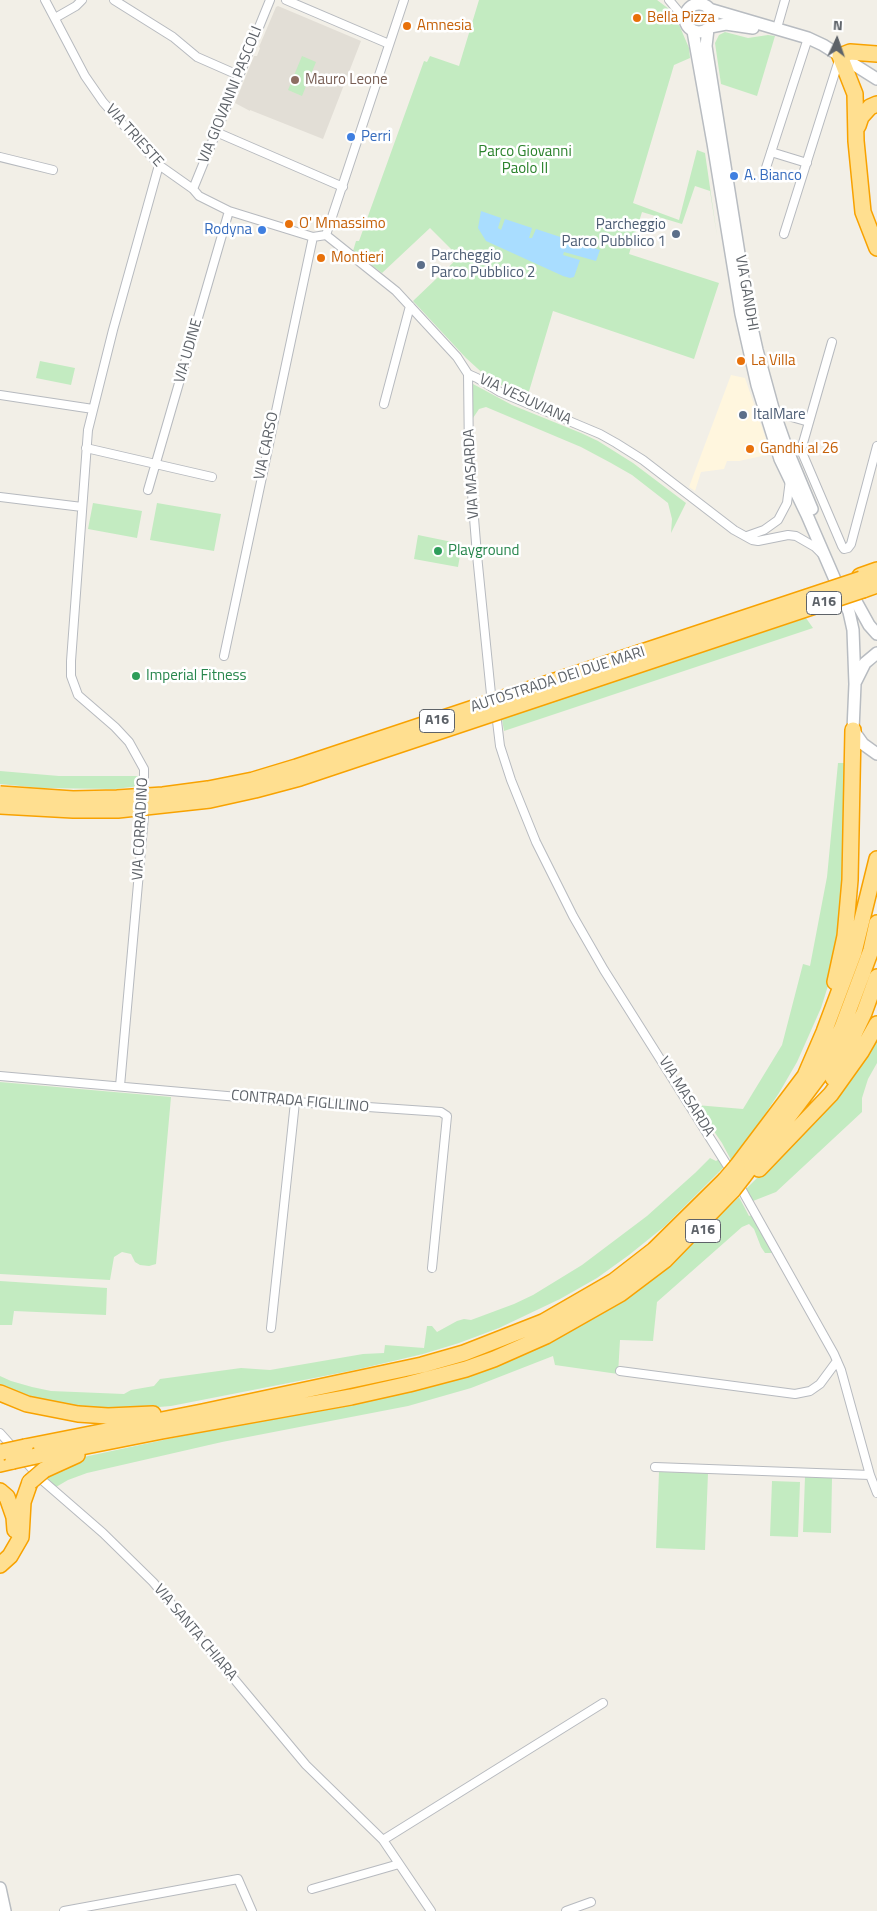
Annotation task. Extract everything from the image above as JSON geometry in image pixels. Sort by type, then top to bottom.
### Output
[{"type":"highway","points":[[877,54],[850,52],[840,56],[855,94],[856,131],[863,212],[877,248]]},
{"type":"highway","points":[[856,131],[861,117],[877,104]]},
{"type":"highway","points":[[867,586],[877,570]]},
{"type":"highway","name":"AUTOSTRADA DEI DUE MARI","points":[[0,806],[73,810],[118,810],[210,800],[255,790],[300,778],[784,617],[797,616],[867,586],[877,574]]},
{"type":"highway","name":"AUTOSTRADA DEI DUE MARI","points":[[0,794],[73,799],[117,798],[190,791],[252,780],[296,768],[794,601],[867,586]]},
{"type":"highway","points":[[824,1032],[845,936],[850,880],[853,730]]},
{"type":"highway","points":[[736,1182],[805,1076],[824,1032],[854,952],[876,862]]},
{"type":"highway","points":[[4,1457],[35,1458],[202,1412],[422,1365],[464,1353],[543,1322],[614,1281],[736,1182],[777,1135],[818,1076],[842,1028],[871,950],[877,923]]},
{"type":"highway","points":[[796,1130],[825,1092],[838,1069],[864,1012],[877,977]]},
{"type":"highway","points":[[796,1130],[846,1074],[877,1024]]},
{"type":"highway","name":"A16","points":[[35,1458],[162,1431],[351,1397],[409,1384],[466,1368],[546,1336],[620,1294],[701,1233],[736,1182],[770,1160],[796,1130]]},
{"type":"highway","points":[[0,1393],[27,1404],[78,1414],[108,1416],[202,1412]]},
{"type":"highway","points":[[0,1565],[10,1556],[21,1537],[23,1502],[35,1458]]},
{"type":"highway","points":[[0,1491],[7,1497],[16,1528],[11,1544],[0,1556]]},
{"type":"street","name":"VIA TRIESTE","points":[[45,0],[74,57],[90,83],[158,165],[193,189],[199,196],[229,211],[313,237],[326,235]]},
{"type":"street","points":[[55,18],[76,6],[82,0]]},
{"type":"street","points":[[114,0],[173,38],[197,57],[238,76]]},
{"type":"street","name":"VIA GIOVANNI PASCOLI","points":[[193,189],[270,0]]},
{"type":"street","points":[[286,0],[389,44]]},
{"type":"street","points":[[326,235],[404,0]]},
{"type":"street","points":[[670,0],[684,18],[686,26],[693,32],[700,33],[709,28],[726,24],[758,29],[774,28]]},
{"type":"street","points":[[774,28],[785,0]]},
{"type":"street","points":[[684,18],[688,8],[698,2],[709,9],[713,16],[709,28]]},
{"type":"street","points":[[709,9],[808,38],[877,79]]},
{"type":"street","name":"VIA GANDHI","points":[[709,28],[706,46],[748,310],[774,412],[802,486],[841,573],[869,625],[877,634]]},
{"type":"street","name":"VIA GANDHI","points":[[693,32],[714,143],[747,344],[762,401],[780,459],[808,515],[849,612],[853,630],[855,684],[853,730]]},
{"type":"street","points":[[763,177],[808,38]]},
{"type":"street","points":[[784,234],[840,56]]},
{"type":"street","points":[[216,132],[343,188]]},
{"type":"street","points":[[771,152],[807,163]]},
{"type":"street","points":[[0,156],[53,170]]},
{"type":"street","name":"VIA CORRADINO","points":[[120,1086],[144,816],[144,769],[129,742],[78,695],[71,676],[71,647],[86,448],[92,409],[158,165]]},
{"type":"street","name":"VIA UDINE","points":[[148,490],[229,211]]},
{"type":"street","name":"VIA VESUVIANA","points":[[326,235],[396,291],[457,357],[468,374],[500,392],[616,443],[643,460],[734,530],[752,540],[758,541],[788,535],[796,536],[815,547],[826,559]]},
{"type":"street","name":"VIA CARSO","points":[[224,656],[313,237]]},
{"type":"street","points":[[384,404],[410,306]]},
{"type":"street","points":[[832,342],[801,450],[844,548],[848,548],[851,544],[877,446]]},
{"type":"street","name":"VIA MASARDA","points":[[468,374],[472,486],[491,694]]},
{"type":"street","points":[[0,395],[92,409]]},
{"type":"street","points":[[774,412],[809,422]]},
{"type":"street","points":[[86,448],[212,477]]},
{"type":"street","points":[[747,536],[764,530],[778,520],[787,504],[790,479]]},
{"type":"street","points":[[0,497],[82,507]]},
{"type":"street","points":[[855,684],[865,663],[877,653]]},
{"type":"street","name":"VIA MASARDA","points":[[496,721],[500,746],[511,780],[536,842],[574,916],[604,970],[718,1148],[837,1361],[877,1492]]},
{"type":"street","points":[[853,730],[863,744],[877,754]]},
{"type":"street","name":"CONTRADA FIGLILINO","points":[[0,1076],[295,1102],[441,1112],[447,1116],[432,1268]]},
{"type":"street","points":[[271,1328],[295,1102]]},
{"type":"street","points":[[620,1371],[795,1394],[810,1391],[820,1384],[837,1361]]},
{"type":"street","name":"VIA SANTA CHIARA","points":[[0,1433],[42,1480],[141,1570],[175,1607],[306,1765],[383,1840],[431,1911]]},
{"type":"street","points":[[655,1467],[873,1476]]},
{"type":"street","points":[[383,1840],[603,1703]]},
{"type":"street","points":[[312,1889],[399,1864]]},
{"type":"street","points":[[64,1911],[238,1879],[252,1911]]},
{"type":"street","points":[[0,1888],[5,1911]]},
{"type":"street","points":[[566,1911],[591,1902]]},
{"type":"shaded area","name":"Mauro Leone","points":[[278,6],[361,41],[323,139],[250,111],[235,103],[254,56],[257,56],[259,47]]},
{"type":"shaded area","points":[[731,375],[745,378],[771,454],[739,461],[727,461],[724,469],[701,472],[695,491],[689,487]]},
{"type":"green space","name":"Parco Giovanni Paolo II","points":[[479,0],[657,0],[669,9],[680,27],[689,48],[690,58],[674,65],[633,203],[679,220],[697,150],[705,153],[717,236],[710,191],[695,186],[682,224],[642,212],[629,254],[719,283],[694,359],[553,311],[527,398],[488,378],[466,358],[413,301],[459,257],[430,228],[382,273],[353,251],[356,241],[359,241],[424,61],[427,62],[430,56],[459,66]]},
{"type":"green space","points":[[725,32],[748,38],[768,35],[775,36],[757,96],[721,84],[715,43],[719,35]]},
{"type":"green space","points":[[302,56],[316,62],[302,96],[288,90]]},
{"type":"green space","points":[[40,361],[75,368],[71,385],[36,378]]},
{"type":"green space","points":[[473,384],[512,405],[598,441],[633,463],[686,503],[671,533],[672,519],[668,503],[632,475],[581,447],[486,407],[479,409],[473,418]]},
{"type":"green space","points":[[93,503],[142,511],[137,538],[88,529]]},
{"type":"green space","points":[[157,503],[221,514],[214,551],[150,540]]},
{"type":"green space","name":"Playground","points":[[418,535],[462,544],[458,567],[414,559]]},
{"type":"green space","points":[[806,618],[813,628],[504,731],[502,719]]},
{"type":"green space","points":[[838,763],[845,763],[847,865],[833,970],[821,1008],[797,1062],[754,1131],[731,1160],[722,1143],[696,1105],[743,1109],[782,1045],[803,964],[810,966],[827,877]]},
{"type":"green space","points":[[0,771],[59,776],[140,776],[140,786],[115,789],[40,788],[0,784]]},
{"type":"green space","points":[[877,1034],[877,1063],[868,1079],[862,1098],[862,1112],[776,1192],[753,1201],[746,1189],[775,1160]]},
{"type":"green space","points":[[0,1082],[171,1097],[156,1264],[149,1266],[140,1265],[135,1262],[131,1254],[122,1252],[114,1257],[110,1280],[0,1274]]},
{"type":"green space","points":[[710,1158],[716,1161],[719,1159],[723,1168],[665,1226],[629,1255],[597,1278],[560,1299],[499,1328],[459,1343],[423,1354],[355,1370],[171,1406],[99,1410],[43,1403],[0,1388],[0,1376],[11,1381],[51,1391],[124,1394],[131,1390],[154,1386],[160,1379],[241,1368],[270,1370],[363,1354],[384,1353],[385,1345],[424,1348],[427,1326],[432,1326],[437,1332],[457,1321],[471,1320],[514,1304],[533,1295],[582,1265],[647,1216]]},
{"type":"green space","points":[[739,1197],[749,1216],[752,1215],[774,1253],[765,1253],[754,1229],[749,1224],[742,1227],[657,1302],[653,1341],[620,1340],[618,1374],[555,1365],[553,1356],[471,1388],[408,1406],[222,1442],[87,1473],[56,1487],[44,1475],[79,1458],[374,1395],[482,1366],[682,1252]]},
{"type":"green space","points":[[0,1281],[107,1288],[106,1315],[14,1311],[12,1325],[0,1325]]},
{"type":"green space","points":[[659,1472],[708,1473],[705,1550],[656,1548]]},
{"type":"green space","points":[[805,1477],[832,1478],[831,1533],[803,1532]]},
{"type":"green space","points":[[772,1481],[800,1482],[798,1537],[770,1536]]},
{"type":"water","points":[[481,211],[501,218],[498,228],[501,230],[505,219],[532,228],[529,238],[532,238],[536,229],[600,250],[596,261],[564,252],[563,255],[580,260],[574,277],[563,276],[486,241],[478,228]]},
{"type":"place","name":"Bella Pizza","points":[[637,18]]},
{"type":"place","name":"Amnesia","points":[[407,26]]},
{"type":"place","name":"Mauro Leone","points":[[295,80]]},
{"type":"place","name":"Perri","points":[[351,137]]},
{"type":"place","name":"A. Bianco","points":[[734,176]]},
{"type":"place","name":"O' Mmassimo","points":[[289,224]]},
{"type":"place","name":"Rodyna","points":[[262,230]]},
{"type":"place","name":"Parcheggio Parco Pubblico 1","points":[[676,234]]},
{"type":"place","name":"Montieri","points":[[321,258]]},
{"type":"place","name":"Parcheggio Parco Pubblico 2","points":[[421,265]]},
{"type":"place","name":"La Villa","points":[[741,361]]},
{"type":"place","name":"ItalMare","points":[[743,415]]},
{"type":"place","name":"Gandhi al 26","points":[[750,449]]},
{"type":"place","name":"Playground","points":[[438,551]]},
{"type":"place","name":"Imperial Fitness","points":[[136,676]]}]
